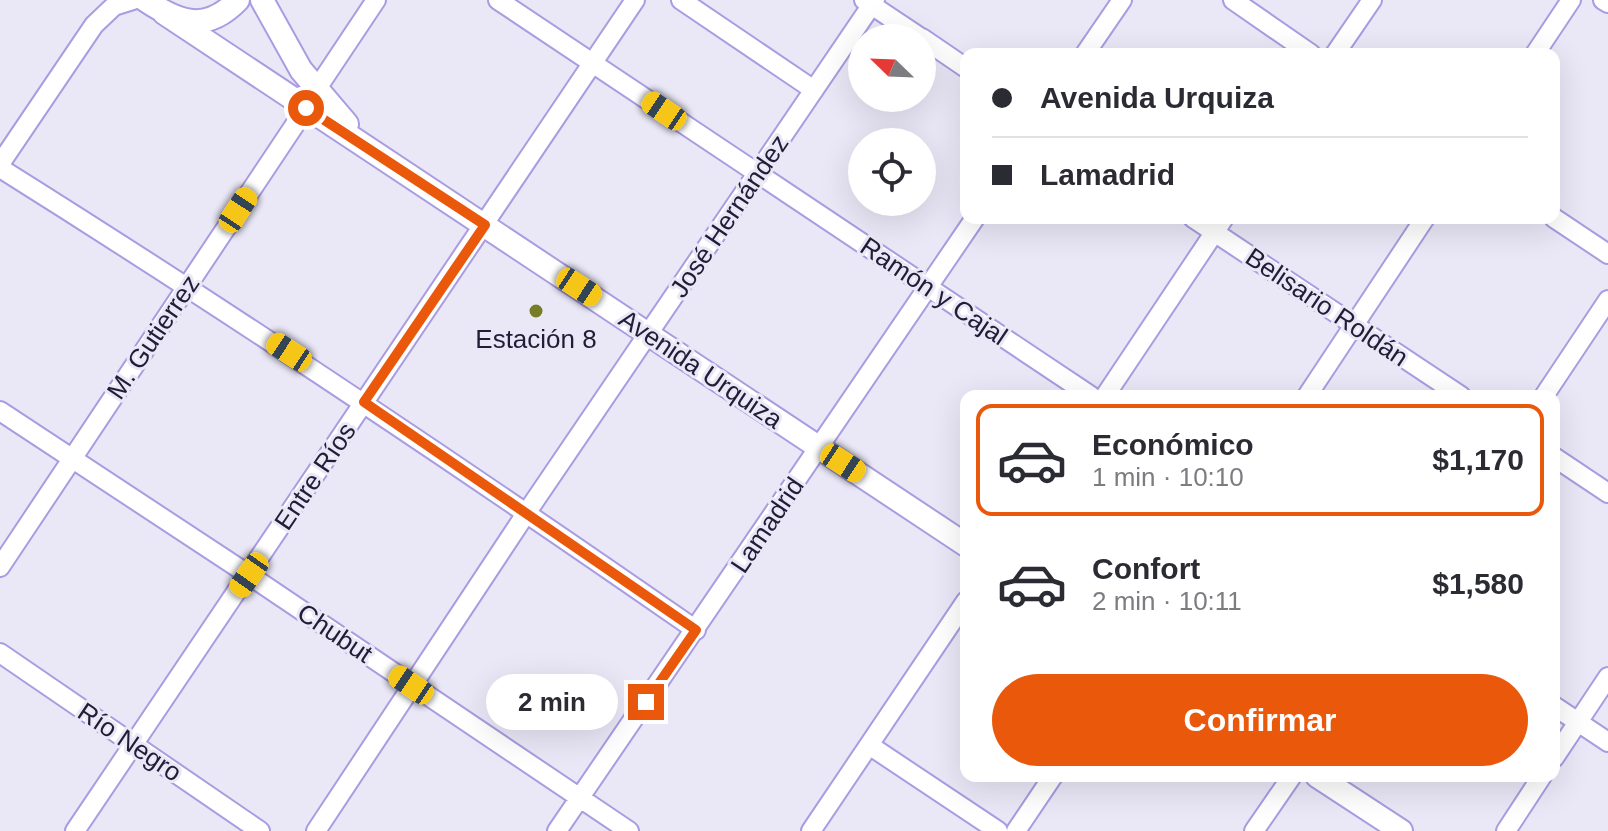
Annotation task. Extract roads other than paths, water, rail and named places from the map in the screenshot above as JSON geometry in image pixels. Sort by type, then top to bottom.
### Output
[{"type":"main road","points":[[149,3],[196,23],[219,15],[238,0]]},
{"type":"main road","name":"Avenida Urquiza","points":[[262,0],[311,99]]},
{"type":"main road","name":"Avenida Urquiza","points":[[149,3],[311,99],[397,166],[960,541]]},
{"type":"main road","points":[[1326,782],[1401,831]]},
{"type":"street","points":[[104,0],[94,25],[0,166],[364,402],[696,630]]},
{"type":"street","points":[[94,25],[114,6],[133,0]]},
{"type":"street","name":"M. Gutierrez","points":[[0,567],[376,0]]},
{"type":"street","name":"Ramón y Cajal","points":[[498,0],[1082,390]]},
{"type":"street","name":"Entre Ríos","points":[[75,831],[635,0]]},
{"type":"street","points":[[681,0],[814,90]]},
{"type":"street","points":[[1089,48],[1122,0]]},
{"type":"street","points":[[1233,0],[1302,48]]},
{"type":"street","points":[[1339,48],[1372,0]]},
{"type":"street","points":[[1539,48],[1571,0]]},
{"type":"street","points":[[1603,0],[1608,3]]},
{"type":"street","points":[[871,2],[902,24]]},
{"type":"street","name":"José Hernández","points":[[316,831],[527,512],[759,174],[871,2]]},
{"type":"street","points":[[936,48],[960,64]]},
{"type":"street","points":[[1560,222],[1608,254]]},
{"type":"street","name":"Lamadrid","points":[[557,831],[971,224]]},
{"type":"street","points":[[1311,390],[1421,224]]},
{"type":"street","points":[[1109,390],[1220,225]]},
{"type":"street","name":"Belisario Roldán","points":[[1220,225],[1354,325],[1452,390]]},
{"type":"street","points":[[1548,390],[1608,300]]},
{"type":"street","name":"Chubut","points":[[0,411],[629,831]]},
{"type":"street","points":[[1560,461],[1608,493]]},
{"type":"street","points":[[811,831],[960,610]]},
{"type":"street","name":"Río Negro","points":[[0,653],[260,831]]},
{"type":"street","points":[[1560,749],[1608,677]]},
{"type":"street","points":[[1560,710],[1608,742]]},
{"type":"street","points":[[869,745],[998,831]]},
{"type":"street","points":[[1016,831],[1049,782]]},
{"type":"street","points":[[1254,831],[1288,782]]},
{"type":"street","points":[[1506,831],[1538,782]]},
{"type":"place","name":"Estación 8","points":[[536,311]]}]
